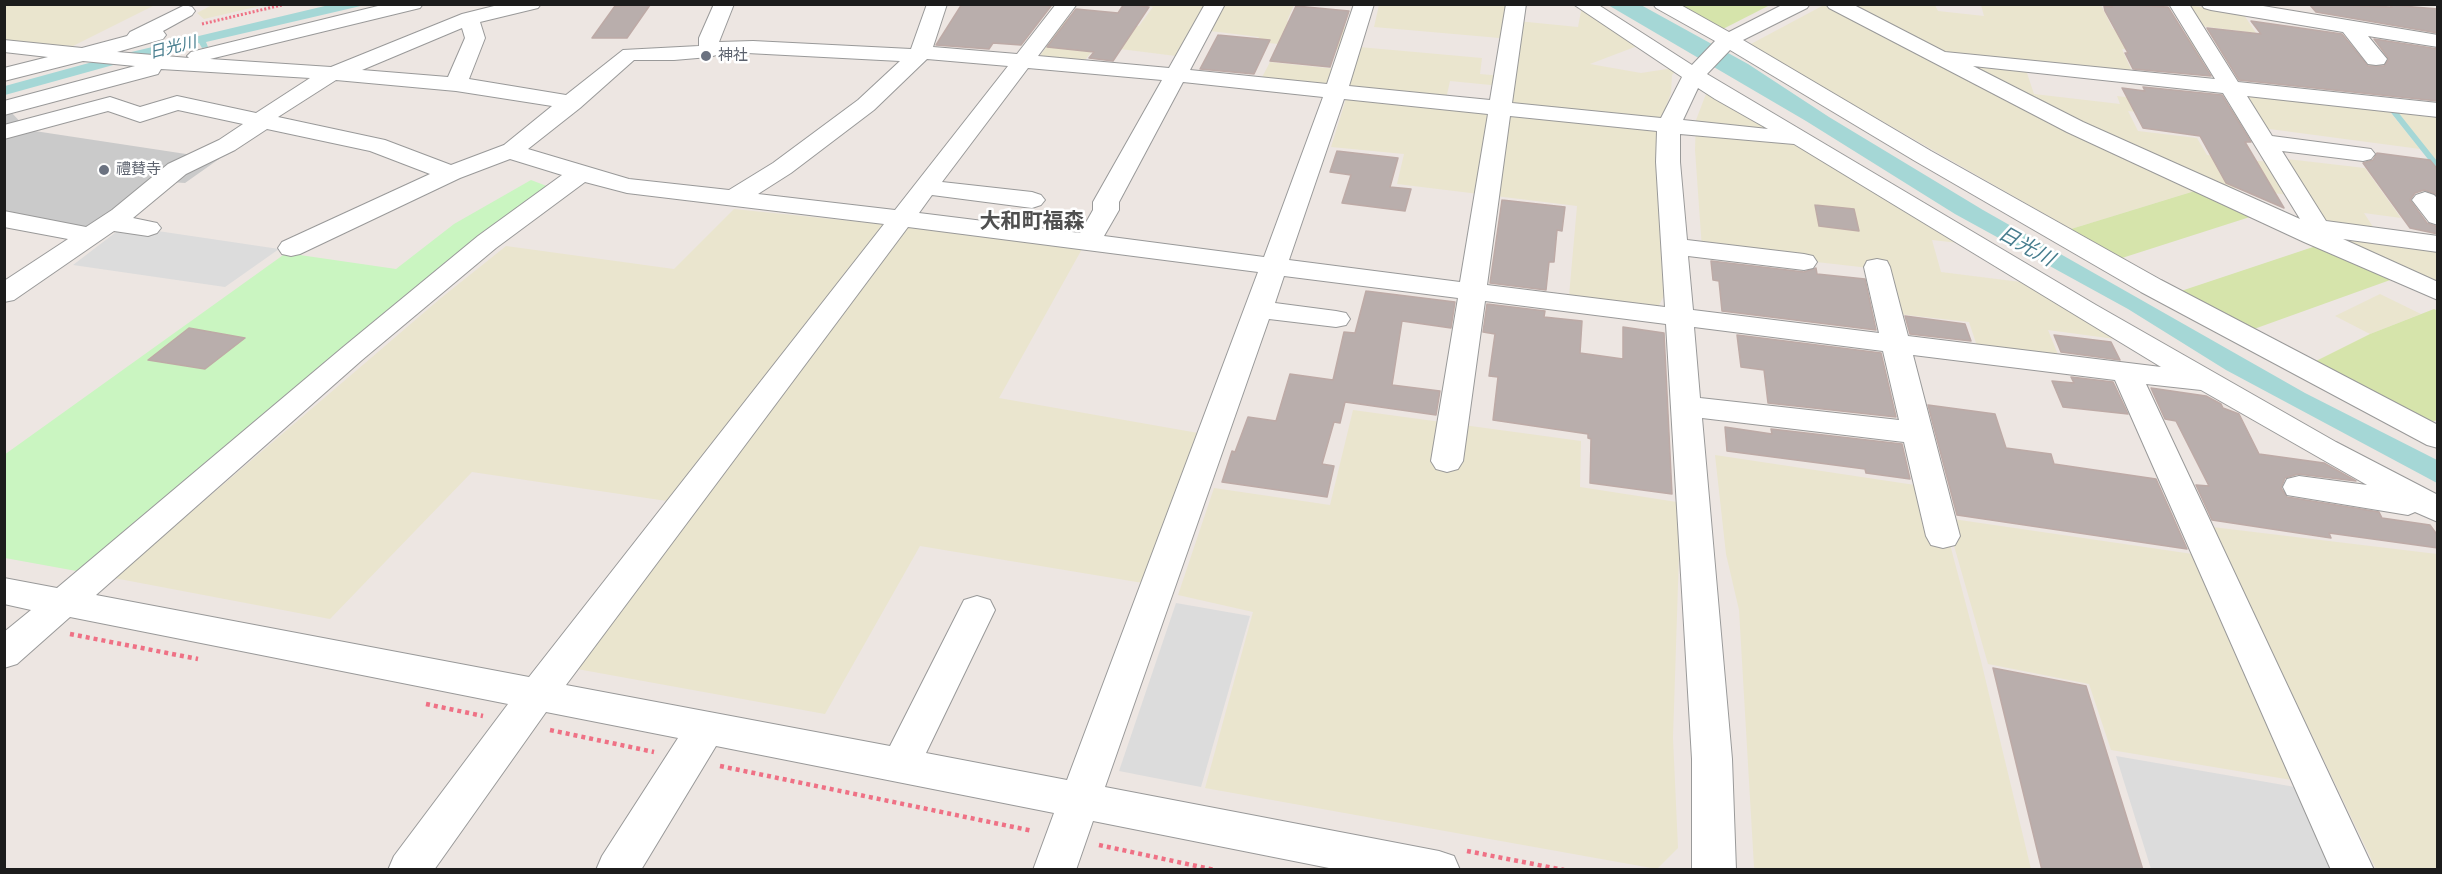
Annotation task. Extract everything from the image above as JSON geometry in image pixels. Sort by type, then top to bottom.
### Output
[{"type":"street","points":[[4,108],[413,4]]},
{"type":"street","points":[[9,288],[101,230],[177,169],[227,145],[264,120],[266,115],[328,76],[338,74],[469,18],[531,4]]},
{"type":"street","points":[[709,51],[710,38],[724,4]]},
{"type":"street","points":[[733,199],[782,168],[866,105],[919,54],[937,4]]},
{"type":"street","points":[[409,870],[527,709],[1067,4]]},
{"type":"street","points":[[1087,243],[1106,210],[1106,202],[1215,4]]},
{"type":"street","points":[[1054,870],[1178,535],[1336,91],[1364,4]]},
{"type":"street","points":[[1447,461],[1502,109],[1516,4]]},
{"type":"street","points":[[1583,4],[1694,75],[1923,213],[2209,382],[2435,509]]},
{"type":"street","points":[[1663,4],[2132,275],[2438,438]]},
{"type":"street","points":[[1714,870],[1712,759],[1668,162],[1669,124],[1694,75],[1728,40],[1800,4]]},
{"type":"street","points":[[1836,4],[1931,55],[2076,127],[2315,232],[2438,292]]},
{"type":"street","points":[[2179,4],[2315,232]]},
{"type":"street","points":[[2211,4],[2438,41]]},
{"type":"street","points":[[147,37],[136,36],[184,11]]},
{"type":"street","points":[[456,84],[475,38],[469,18]]},
{"type":"street","points":[[2350,27],[2376,59]]},
{"type":"street","points":[[4,75],[147,37]]},
{"type":"street","points":[[4,46],[171,64],[280,69],[456,84],[572,102]]},
{"type":"street","points":[[291,248],[451,174],[512,150],[603,77],[624,57],[709,51],[727,46],[1026,60],[1803,139]]},
{"type":"street","points":[[1931,55],[2438,110]]},
{"type":"street","points":[[4,132],[96,106],[110,104],[140,115],[177,103],[377,145],[451,174]]},
{"type":"street","points":[[2263,142],[2363,153]]},
{"type":"street","points":[[512,150],[523,156],[627,186],[902,218],[1472,292],[1897,342],[2209,382]]},
{"type":"street","points":[[4,654],[397,316],[487,242],[581,173]]},
{"type":"street","points":[[925,187],[1032,200]]},
{"type":"street","points":[[4,219],[101,230],[148,228]]},
{"type":"street","points":[[2315,232],[2438,243]]},
{"type":"street","points":[[1674,246],[1804,262]]},
{"type":"street","points":[[1877,267],[1943,536]]},
{"type":"street","points":[[1258,309],[1335,319]]},
{"type":"street","points":[[2126,372],[2353,870]]},
{"type":"street","points":[[1685,406],[1919,433]]},
{"type":"street","points":[[2299,487],[2435,509]]},
{"type":"street","points":[[4,591],[527,709],[696,743],[900,766],[1439,870]]},
{"type":"street","points":[[900,766],[976,610]]},
{"type":"street","points":[[617,870],[696,743]]},
{"type":"path","points":[[147,37],[286,4]]},
{"type":"path","points":[[35,628],[209,661]]},
{"type":"path","points":[[415,702],[527,709],[696,743],[1065,838],[1215,870]]},
{"type":"shaded area","points":[[4,5],[155,5],[73,46],[5,42]]},
{"type":"shaded area","points":[[212,5],[264,5],[204,19],[197,13]]},
{"type":"shaded area","points":[[1129,5],[1214,5],[1184,57],[1096,46],[1082,64],[1037,60],[1066,19],[1139,26],[1153,7]]},
{"type":"shaded area","points":[[1222,5],[1294,5],[1287,21],[1354,28],[1348,46],[1482,58],[1480,74],[1503,76],[1501,86],[1450,81],[1446,99],[1259,83],[1270,62],[1336,69],[1344,50],[1257,42],[1259,37],[1210,31]]},
{"type":"shaded area","points":[[1379,5],[1509,5],[1507,20],[1578,27],[1582,6],[1640,45],[1590,64],[1641,73],[1680,67],[1672,75],[1671,93],[1664,112],[1665,294],[1658,307],[1569,296],[1577,206],[1397,184],[1404,154],[1331,147],[1349,89],[1500,106],[1511,39],[1374,27]]},
{"type":"shaded area","points":[[1824,5],[2198,190],[2071,229],[1749,45]]},
{"type":"shaded area","points":[[1842,5],[1935,5],[1938,11],[1984,16],[1981,5],[2101,5],[2113,29],[2191,37],[2204,58],[2122,49],[2133,74],[1931,52]]},
{"type":"shaded area","points":[[2185,5],[2242,12],[2256,33],[2200,26]]},
{"type":"shaded area","points":[[1947,59],[2025,67],[2034,94],[2120,104],[2117,96],[2237,111],[2245,124],[2128,111],[2138,131],[2197,138],[2207,155],[2268,162],[2289,195],[2208,185]]},
{"type":"shaded area","points":[[2238,91],[2386,107],[2420,149],[2262,128]]},
{"type":"shaded area","points":[[1722,92],[1968,244],[1932,240],[1941,272],[2029,283],[2123,340],[2048,330],[2061,362],[1979,352],[1969,322],[1889,313],[1878,269],[1702,249],[1695,150],[1696,120],[1706,94]]},
{"type":"shaded area","points":[[2391,107],[2437,112],[2437,164]]},
{"type":"shaded area","name":"禮賛寺","points":[[10,111],[28,130],[219,159],[185,183],[155,181],[93,229],[5,211],[5,113]]},
{"type":"shaded area","points":[[2278,158],[2365,168],[2401,218],[2364,213],[2377,233],[2323,226]]},
{"type":"shaded area","points":[[734,209],[911,227],[1082,249],[999,398],[1204,434],[1149,584],[920,546],[825,714],[577,669],[687,504],[472,472],[330,619],[114,578],[441,298],[506,246],[674,269]]},
{"type":"shaded area","points":[[124,226],[279,249],[225,287],[73,265]]},
{"type":"shaded area","points":[[2340,233],[2437,246],[2437,288],[2351,250]]},
{"type":"shaded area","points":[[2380,294],[2421,314],[2370,334],[2335,316]]},
{"type":"shaded area","points":[[1353,410],[1581,441],[1580,487],[1677,502],[1679,554],[1673,738],[1678,848],[1657,869],[1205,788],[1253,612],[1178,595],[1214,488],[1330,505]]},
{"type":"shaded area","points":[[1715,455],[1935,488],[1981,661],[2031,869],[1756,870],[1754,867],[1739,610],[1726,554]]},
{"type":"shaded area","points":[[1946,518],[2220,558],[2322,785],[2111,750],[2089,684],[1988,664]]},
{"type":"shaded area","points":[[2212,527],[2437,554],[2437,869],[2376,869]]},
{"type":"shaded area","points":[[1176,603],[1250,616],[1201,787],[1119,771]]},
{"type":"shaded area","points":[[2116,756],[2324,792],[2359,869],[2151,869]]},
{"type":"green space","points":[[1673,5],[1770,5],[1719,31]]},
{"type":"green space","points":[[531,180],[557,190],[82,572],[5,558],[4,455],[286,253],[396,269],[454,224]]},
{"type":"green space","points":[[2198,190],[2253,216],[2122,258],[2071,229]]},
{"type":"green space","points":[[2319,245],[2393,279],[2254,329],[2181,291]]},
{"type":"green space","points":[[2434,309],[2438,311],[2437,420],[2430,423],[2316,361],[2370,334]]},
{"type":"water","name":"日光川","points":[[329,5],[365,5],[206,42],[208,47],[202,48],[199,43],[142,57],[5,95],[5,86],[118,55],[114,50],[118,49],[123,54]]},
{"type":"water","name":"日光川","points":[[1608,5],[1641,5],[1748,64],[1829,117],[1983,210],[2305,393],[2437,460],[2437,483],[2226,370],[2128,309],[1955,214],[1806,121]]},
{"type":"building","points":[[962,4],[1051,6],[1021,45],[993,43],[989,49],[936,45]]},
{"type":"building","points":[[1124,4],[1149,7],[1113,61],[1089,58],[1094,52],[1047,47],[1076,9],[1118,13]]},
{"type":"building","points":[[2110,4],[2168,7],[2211,76],[2133,69],[2125,53],[2128,53],[2105,11],[2104,6],[2112,7]]},
{"type":"building","points":[[2309,4],[2392,7],[2390,5],[2438,9],[2438,33],[2316,12]]},
{"type":"building","points":[[650,5],[627,38],[592,38],[615,6]]},
{"type":"building","points":[[1296,6],[1349,11],[1330,67],[1270,61]]},
{"type":"building","points":[[2251,21],[2342,34],[2368,66],[2384,66],[2389,59],[2374,39],[2438,49],[2438,101],[2239,80],[2207,28],[2261,34]]},
{"type":"building","points":[[1218,35],[1270,40],[1254,74],[1200,69]]},
{"type":"building","points":[[2143,87],[2222,95],[2251,142],[2245,142],[2284,208],[2226,183],[2200,136],[2143,128],[2122,88],[2145,91]]},
{"type":"building","points":[[1337,151],[1398,158],[1390,187],[1411,189],[1405,211],[1342,203],[1351,175],[1330,172]]},
{"type":"building","points":[[2377,153],[2430,160],[2438,170],[2438,195],[2424,190],[2415,193],[2410,200],[2427,223],[2438,227],[2438,234],[2410,228],[2363,163],[2373,160]]},
{"type":"building","points":[[1502,200],[1565,207],[1562,231],[1557,230],[1554,262],[1549,262],[1546,290],[1490,283]]},
{"type":"building","points":[[1815,205],[1854,209],[1859,231],[1819,226]]},
{"type":"building","points":[[1711,261],[1804,272],[1816,268],[1817,274],[1865,279],[1876,330],[1722,311],[1719,281],[1713,280]]},
{"type":"building","points":[[1366,291],[1455,302],[1451,328],[1402,321],[1392,385],[1440,391],[1436,415],[1345,402],[1340,423],[1334,422],[1322,464],[1334,466],[1327,497],[1222,482],[1232,451],[1235,452],[1248,417],[1276,421],[1290,374],[1333,380],[1344,332],[1355,333]]},
{"type":"building","points":[[1487,304],[1545,311],[1544,317],[1582,321],[1580,353],[1623,359],[1623,327],[1664,333],[1672,494],[1590,483],[1591,439],[1588,438],[1588,434],[1493,420],[1498,377],[1489,376],[1495,334],[1483,332]]},
{"type":"building","points":[[1905,316],[1965,324],[1971,341],[1910,334]]},
{"type":"building","points":[[189,328],[245,338],[205,369],[148,360]]},
{"type":"building","points":[[1737,335],[1881,353],[1896,417],[1768,403],[1764,370],[1741,367]]},
{"type":"building","points":[[2054,335],[2111,342],[2120,360],[2061,352]]},
{"type":"building","points":[[2071,377],[2113,382],[2128,414],[2063,407],[2052,381],[2074,383]]},
{"type":"building","points":[[2151,388],[2206,396],[2221,404],[2223,408],[2239,414],[2259,454],[2324,463],[2356,481],[2298,474],[2285,478],[2281,488],[2287,497],[2379,512],[2382,518],[2430,525],[2438,536],[2438,548],[2329,533],[2331,538],[2212,520],[2196,485],[2209,486],[2176,421],[2165,419]]},
{"type":"building","points":[[1928,405],[1995,414],[2006,448],[2051,454],[2054,464],[2156,479],[2187,549],[1957,515]]},
{"type":"building","points":[[1725,427],[1772,434],[1771,429],[1902,444],[1910,479],[1866,473],[1865,469],[1727,451]]},
{"type":"building","points":[[1993,668],[2086,686],[2143,870],[2042,870]]},
{"type":"waterway","points":[[2391,108],[2438,167]]},
{"type":"place","name":"神社","points":[[706,56]]},
{"type":"place","name":"禮賛寺","points":[[104,170]]},
{"type":"district","name":"大和町福森","points":[[1032,222]]}]
